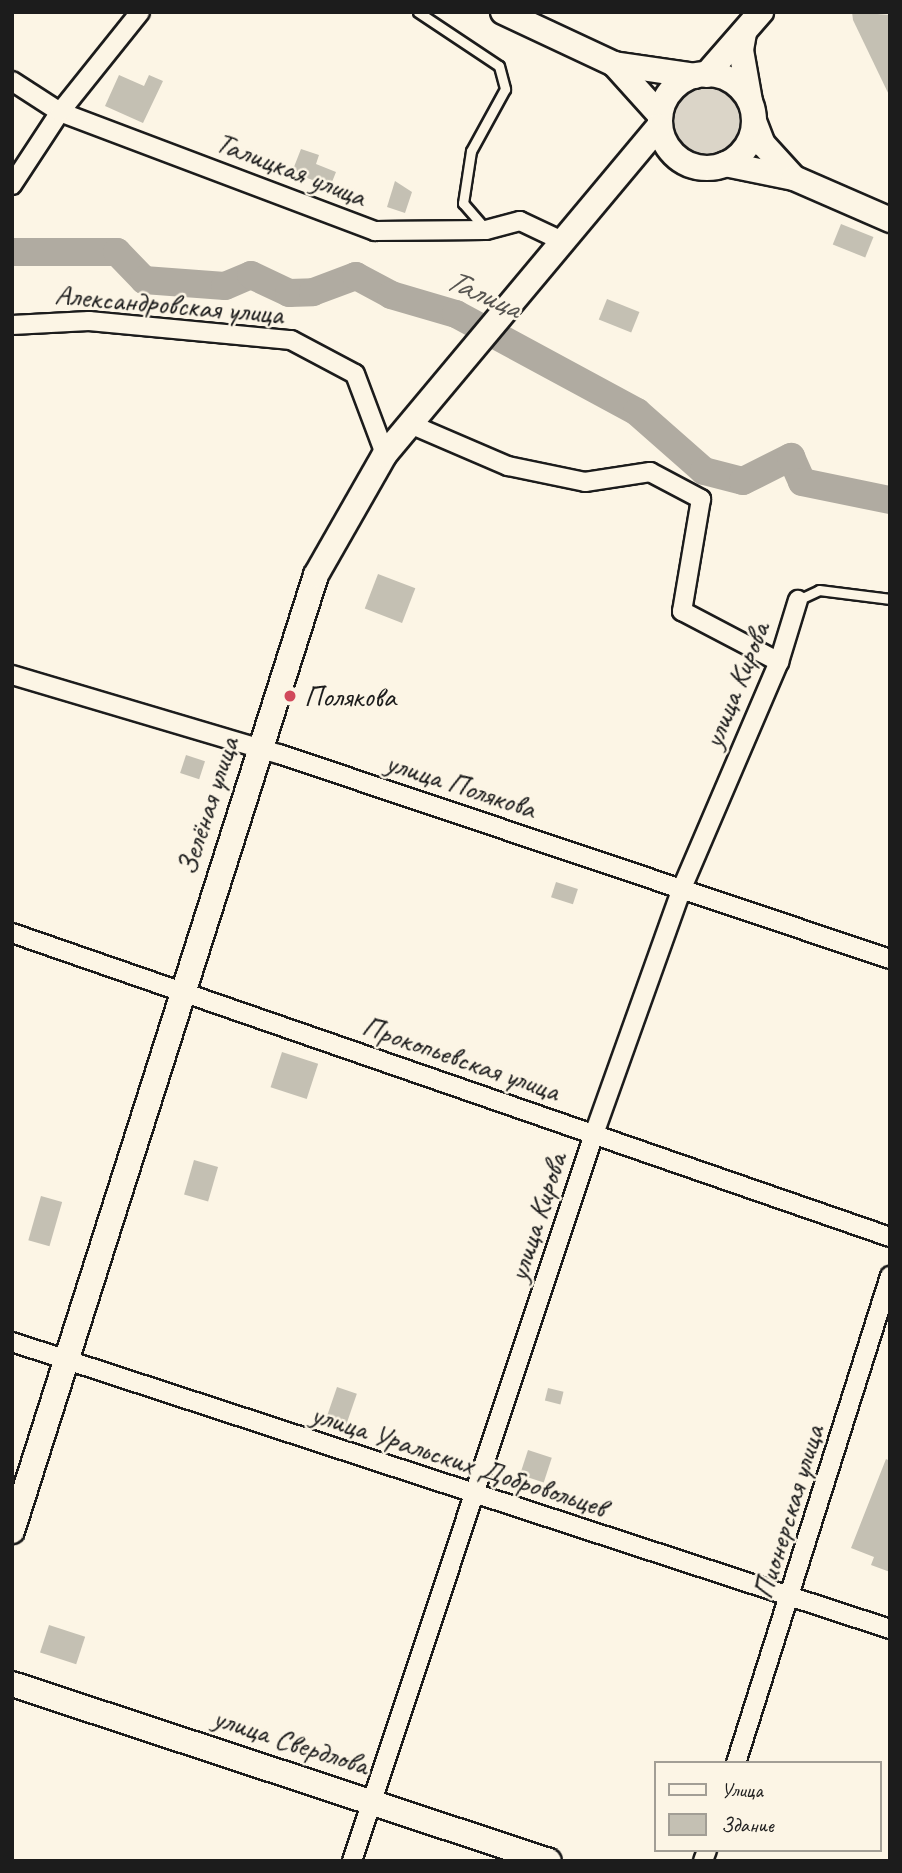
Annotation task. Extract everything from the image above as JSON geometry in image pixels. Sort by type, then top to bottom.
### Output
[{"type":"main road","points":[[503,12],[614,64],[732,82],[753,116],[744,149],[725,164]]},
{"type":"main road","points":[[660,120],[669,93],[700,75],[744,33],[761,12]]},
{"type":"main road","points":[[744,33],[743,78],[753,116],[763,144],[794,178]]},
{"type":"main road","points":[[614,64],[660,120],[680,160]]},
{"type":"main road","name":"Зелёная улица","points":[[12,1531],[181,990],[316,575],[384,454],[615,181],[660,120]]},
{"type":"main road","points":[[615,181],[653,159],[680,160],[703,168],[725,164],[794,178],[890,220]]},
{"type":"main road","name":"улица Свердлова","points":[[12,1684],[549,1861]]},
{"type":"street","points":[[12,185],[60,112],[139,12]]},
{"type":"street","name":"Талицкая улица","points":[[12,81],[60,112],[375,231],[486,230],[520,221],[562,241]]},
{"type":"street","name":"Александровская улица","points":[[12,325],[89,321],[291,340],[355,374],[384,454]]},
{"type":"street","points":[[410,424],[508,466],[585,482],[650,472],[701,499],[682,611],[779,662]]},
{"type":"street","name":"улица Кирова","points":[[352,1861],[477,1496],[594,1135],[682,888],[779,662],[798,600]]},
{"type":"street","name":"улица Полякова","points":[[12,675],[259,748],[890,959]]},
{"type":"street","name":"Прокопьевская улица","points":[[12,933],[890,1237]]},
{"type":"street","name":"Пионерская улица","points":[[737,1761],[792,1599],[890,1276]]},
{"type":"street","name":"улица Уральских Добровольцев","points":[[12,1342],[890,1629]]},
{"type":"lane","points":[[418,12],[499,66],[505,89],[471,151],[463,203],[486,230]]},
{"type":"lane","points":[[798,600],[819,590],[890,599]]},
{"type":"shaded area","points":[[704,86],[724,92],[734,102],[740,122],[734,142],[724,152],[704,158],[684,152],[674,142],[668,122],[674,102],[684,92]]},
{"type":"building","points":[[852,12],[890,15],[890,97],[853,20]]},
{"type":"building","points":[[119,75],[144,86],[149,75],[163,81],[143,123],[105,106]]},
{"type":"building","points":[[301,149],[319,155],[316,164],[336,172],[330,187],[292,172]]},
{"type":"building","points":[[395,181],[412,192],[405,213],[387,207]]},
{"type":"building","points":[[841,224],[873,237],[865,258],[833,244]]},
{"type":"building","points":[[607,299],[639,312],[631,333],[599,319]]},
{"type":"building","points":[[378,574],[415,588],[402,623],[365,609]]},
{"type":"building","points":[[186,755],[205,761],[199,779],[180,773]]},
{"type":"building","points":[[556,882],[578,889],[573,904],[551,897]]},
{"type":"building","points":[[282,1052],[318,1064],[307,1099],[271,1087]]},
{"type":"building","points":[[194,1160],[218,1167],[208,1201],[184,1195]]},
{"type":"building","points":[[41,1196],[62,1202],[49,1246],[28,1240]]},
{"type":"building","points":[[337,1387],[357,1394],[346,1426],[326,1419]]},
{"type":"building","points":[[548,1388],[564,1392],[560,1404],[545,1401]]},
{"type":"building","points":[[528,1450],[552,1458],[544,1482],[520,1475]]},
{"type":"building","points":[[886,1459],[890,1461],[890,1572],[871,1565],[874,1557],[851,1548]]},
{"type":"building","points":[[49,1625],[85,1637],[76,1664],[40,1653]]},
{"type":"waterway","name":"Талица","points":[[12,252],[117,252],[144,280],[225,286],[251,275],[289,293],[313,292],[356,276],[391,295],[456,314],[637,412],[704,471],[743,481],[791,457],[802,482],[890,500]]},
{"type":"place","name":"Полякова","points":[[290,696]]}]
